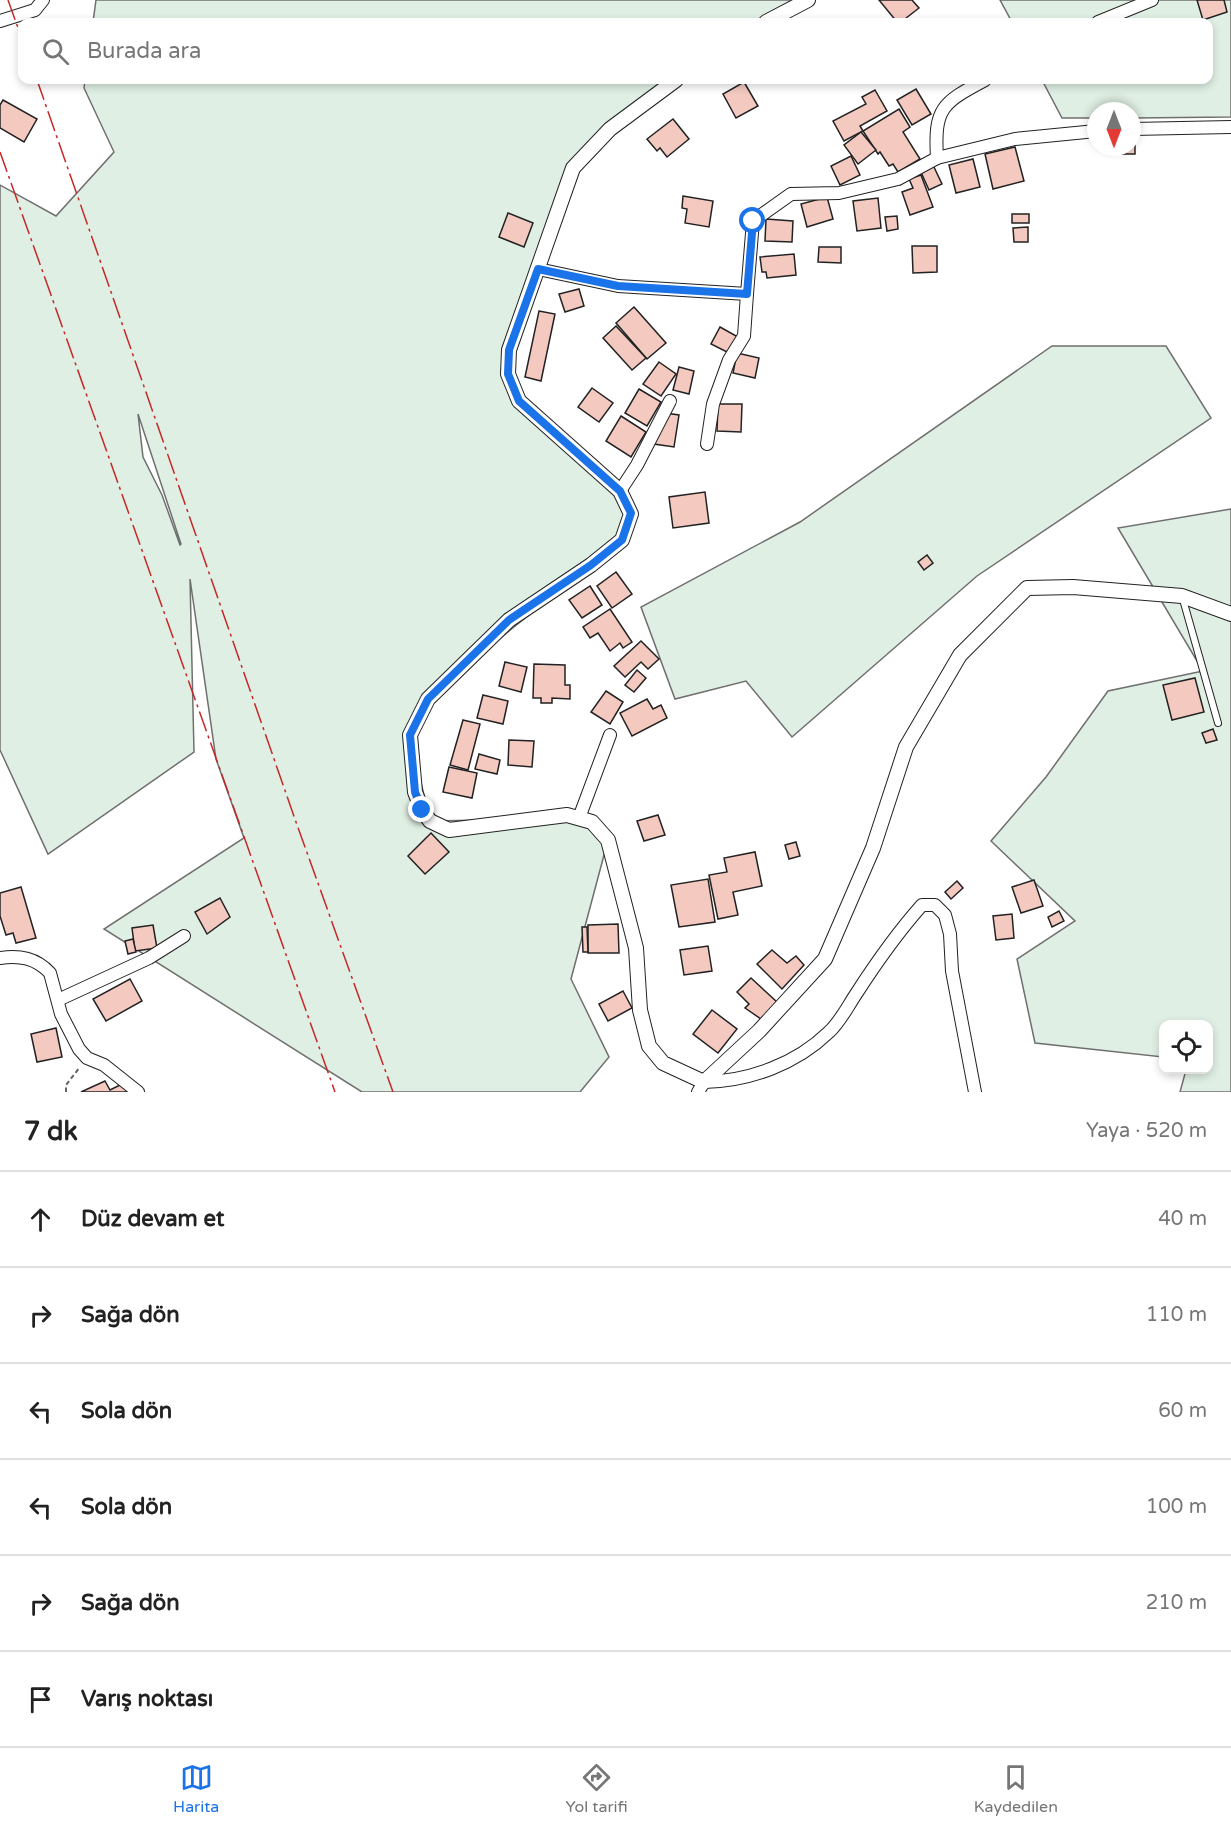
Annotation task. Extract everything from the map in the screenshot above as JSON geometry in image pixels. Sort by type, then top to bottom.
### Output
[{"type":"street","points":[[0,21],[35,10],[43,0]]},
{"type":"street","points":[[774,18],[808,0]]},
{"type":"street","points":[[1108,18],[1152,0]]},
{"type":"street","points":[[671,84],[610,129],[573,168],[509,350],[508,374],[519,401],[620,491],[631,513],[622,540],[591,565],[509,620],[428,699],[410,735],[415,792],[422,810],[430,821],[449,830],[567,815],[592,822],[608,840],[636,948],[640,1010],[650,1046],[663,1063],[701,1087],[761,1073],[803,1053],[831,1031],[903,926],[922,906],[934,905],[945,915],[950,934],[952,971],[975,1092]]},
{"type":"street","points":[[937,158],[935,126],[942,110],[958,94],[977,84]]},
{"type":"street","points":[[1141,129],[1231,127]]},
{"type":"street","points":[[707,444],[713,404],[729,360],[744,336],[753,221],[770,207],[792,194],[839,193],[898,179],[937,158],[1015,139],[1087,132]]},
{"type":"street","points":[[538,269],[618,286],[747,294]]},
{"type":"street","points":[[620,491],[638,465],[670,401]]},
{"type":"street","points":[[701,1087],[759,1031],[825,959],[873,848],[906,747],[960,655],[1027,588],[1073,587],[1182,596],[1231,614]]},
{"type":"street","points":[[579,818],[610,735]]},
{"type":"street","points":[[58,1000],[149,958],[184,936]]},
{"type":"street","points":[[0,958],[30,958],[44,967],[50,973],[67,1031],[87,1058],[104,1065],[138,1092]]},
{"type":"lane","points":[[1182,596],[1218,723]]},
{"type":"path","points":[[66,1092],[66,1085],[87,1058]]},
{"type":"green space","points":[[96,0],[815,0],[784,18],[94,18]]},
{"type":"green space","points":[[1000,0],[1231,0],[1231,117],[1141,118],[1141,102],[1087,102],[1087,118],[1062,118],[1044,84],[1213,84],[1213,18],[1010,18]]},
{"type":"green space","points":[[84,84],[674,84],[573,168],[509,350],[519,401],[620,491],[626,529],[591,565],[447,681],[410,735],[430,821],[579,818],[608,840],[571,979],[609,1057],[580,1092],[362,1092],[104,929],[244,838],[216,759],[190,579],[194,752],[48,854],[0,750],[0,185],[56,216],[114,152],[84,88]],"holes":[[[138,414],[180,545],[162,495],[143,457]]]},
{"type":"green space","points":[[1052,346],[1166,346],[1211,418],[977,576],[792,737],[746,681],[675,699],[641,607],[800,522]]},
{"type":"green space","points":[[1231,509],[1231,1092],[1180,1092],[1185,1074],[1213,1074],[1213,1020],[1159,1020],[1159,1057],[1035,1043],[1017,959],[1075,921],[991,841],[1046,777],[1108,691],[1203,671],[1118,528]]},
{"type":"building","points":[[879,0],[912,0],[919,8],[906,18],[894,18]]},
{"type":"building","points":[[1197,0],[1224,0],[1227,12],[1202,18]]},
{"type":"building","points":[[740,84],[745,84],[758,106],[736,118],[723,94]]},
{"type":"building","points":[[916,89],[931,114],[912,125],[897,100]]},
{"type":"building","points":[[875,90],[887,111],[860,126],[863,131],[844,141],[833,121],[866,104],[862,97]]},
{"type":"building","points":[[3,100],[37,119],[24,142],[0,128],[0,105]]},
{"type":"building","points":[[899,109],[910,127],[903,132],[920,159],[898,172],[893,164],[889,166],[880,152],[878,154],[863,131]]},
{"type":"building","points":[[673,119],[689,139],[667,157],[660,148],[657,151],[647,139]]},
{"type":"building","points":[[861,132],[876,150],[858,164],[844,145]]},
{"type":"building","points":[[1015,147],[1024,181],[993,189],[985,154]]},
{"type":"building","points":[[851,156],[860,175],[840,185],[831,166]]},
{"type":"building","points":[[973,159],[980,187],[956,193],[949,165]]},
{"type":"building","points":[[933,165],[942,184],[929,190],[920,170]]},
{"type":"building","points":[[921,175],[933,207],[910,215],[902,192],[913,188],[909,179]]},
{"type":"building","points":[[683,196],[713,201],[709,227],[685,223],[687,209],[682,208]]},
{"type":"building","points":[[827,197],[833,219],[807,227],[801,204]]},
{"type":"building","points":[[878,198],[881,228],[857,231],[853,201]]},
{"type":"building","points":[[508,213],[533,223],[524,247],[499,237]]},
{"type":"building","points":[[1012,214],[1029,214],[1029,223],[1012,223]]},
{"type":"building","points":[[897,216],[898,229],[887,231],[885,217]]},
{"type":"building","points":[[766,219],[793,221],[792,242],[765,241]]},
{"type":"building","points":[[1028,227],[1028,242],[1014,242],[1013,228]]},
{"type":"building","points":[[912,246],[937,246],[937,272],[913,273]]},
{"type":"building","points":[[819,247],[841,247],[841,263],[818,262]]},
{"type":"building","points":[[794,254],[796,275],[767,278],[766,272],[762,272],[760,257]]},
{"type":"building","points":[[579,289],[584,306],[565,312],[559,294]]},
{"type":"building","points":[[634,307],[666,343],[647,359],[616,323]]},
{"type":"building","points":[[539,311],[555,314],[541,381],[525,377]]},
{"type":"building","points":[[616,326],[646,358],[632,370],[603,338]]},
{"type":"building","points":[[720,327],[738,337],[729,353],[711,344]]},
{"type":"building","points":[[737,353],[759,358],[755,378],[733,373]]},
{"type":"building","points":[[659,362],[676,374],[661,396],[643,384]]},
{"type":"building","points":[[679,367],[694,371],[689,394],[673,390]]},
{"type":"building","points":[[592,388],[613,403],[599,422],[578,407]]},
{"type":"building","points":[[639,389],[661,402],[647,426],[625,413]]},
{"type":"building","points":[[718,404],[742,404],[741,432],[717,431]]},
{"type":"building","points":[[658,412],[679,415],[674,447],[654,444]]},
{"type":"building","points":[[621,416],[646,432],[631,457],[606,441]]},
{"type":"building","points":[[705,492],[709,523],[673,528],[669,497]]},
{"type":"building","points":[[927,555],[933,563],[924,570],[918,562]]},
{"type":"building","points":[[616,572],[632,594],[612,608],[597,586]]},
{"type":"building","points":[[590,586],[602,605],[582,618],[569,600]]},
{"type":"building","points":[[610,609],[632,642],[623,648],[620,643],[610,651],[598,633],[590,638],[583,627]]},
{"type":"building","points":[[641,641],[659,659],[648,669],[641,662],[625,677],[614,666]]},
{"type":"building","points":[[505,662],[527,667],[521,692],[499,686]]},
{"type":"building","points":[[534,664],[565,665],[565,685],[570,685],[570,699],[552,698],[552,703],[541,703],[541,698],[533,698]]},
{"type":"building","points":[[637,670],[646,678],[634,692],[625,685]]},
{"type":"building","points":[[1195,678],[1204,712],[1172,720],[1163,685]]},
{"type":"building","points":[[606,691],[623,702],[610,724],[591,712]]},
{"type":"building","points":[[483,695],[508,701],[503,724],[477,718]]},
{"type":"building","points":[[647,699],[653,709],[661,705],[667,718],[632,736],[620,713]]},
{"type":"building","points":[[463,720],[480,724],[468,770],[450,765]]},
{"type":"building","points":[[1213,729],[1217,740],[1206,743],[1202,733]]},
{"type":"building","points":[[509,740],[534,741],[532,767],[508,765]]},
{"type":"building","points":[[479,754],[500,760],[497,774],[475,769]]},
{"type":"building","points":[[449,767],[477,773],[472,798],[443,792]]},
{"type":"building","points":[[658,815],[665,835],[644,841],[637,821]]},
{"type":"building","points":[[431,833],[449,852],[425,874],[408,856]]},
{"type":"building","points":[[796,842],[800,856],[789,859],[785,845]]},
{"type":"building","points":[[755,852],[762,886],[733,892],[738,915],[718,919],[709,875],[727,872],[724,858]]},
{"type":"building","points":[[708,879],[715,922],[679,927],[671,885]]},
{"type":"building","points":[[1034,880],[1043,906],[1021,913],[1012,887]]},
{"type":"building","points":[[957,881],[963,888],[951,899],[945,892]]},
{"type":"building","points":[[21,887],[36,938],[16,943],[13,933],[6,935],[0,916],[0,893]]},
{"type":"building","points":[[220,898],[230,917],[207,934],[195,912]]},
{"type":"building","points":[[1059,911],[1064,921],[1052,927],[1048,917]]},
{"type":"building","points":[[1012,914],[1014,938],[996,940],[993,916]]},
{"type":"building","points":[[618,924],[619,953],[588,953],[588,925]]},
{"type":"building","points":[[153,925],[157,948],[135,951],[132,928]]},
{"type":"building","points":[[582,927],[587,927],[588,952],[583,952]]},
{"type":"building","points":[[133,939],[136,952],[128,954],[125,941]]},
{"type":"building","points":[[708,946],[712,971],[684,975],[680,950]]},
{"type":"building","points":[[772,950],[787,963],[796,956],[804,965],[782,989],[757,964]]},
{"type":"building","points":[[751,978],[777,1002],[761,1019],[745,1008],[749,1004],[737,992]]},
{"type":"building","points":[[130,979],[142,1001],[106,1021],[93,999]]},
{"type":"building","points":[[623,991],[632,1008],[608,1021],[599,1004]]},
{"type":"building","points":[[712,1010],[737,1029],[718,1053],[693,1034]]},
{"type":"building","points":[[56,1028],[62,1057],[37,1062],[31,1034]]},
{"type":"building","points":[[105,1081],[110,1090],[124,1083],[129,1092],[81,1092]]},
{"type":"power","points":[[8,0],[18,28]]},
{"type":"power","points":[[38,84],[296,822],[393,1092]]},
{"type":"power","points":[[0,152],[335,1092]]},
{"type":"route","points":[[422,810],[415,792],[410,735],[428,699],[509,620],[591,565],[622,540],[631,513],[620,491],[519,401],[508,374],[509,350],[538,269],[618,286],[747,294],[753,221]]}]
